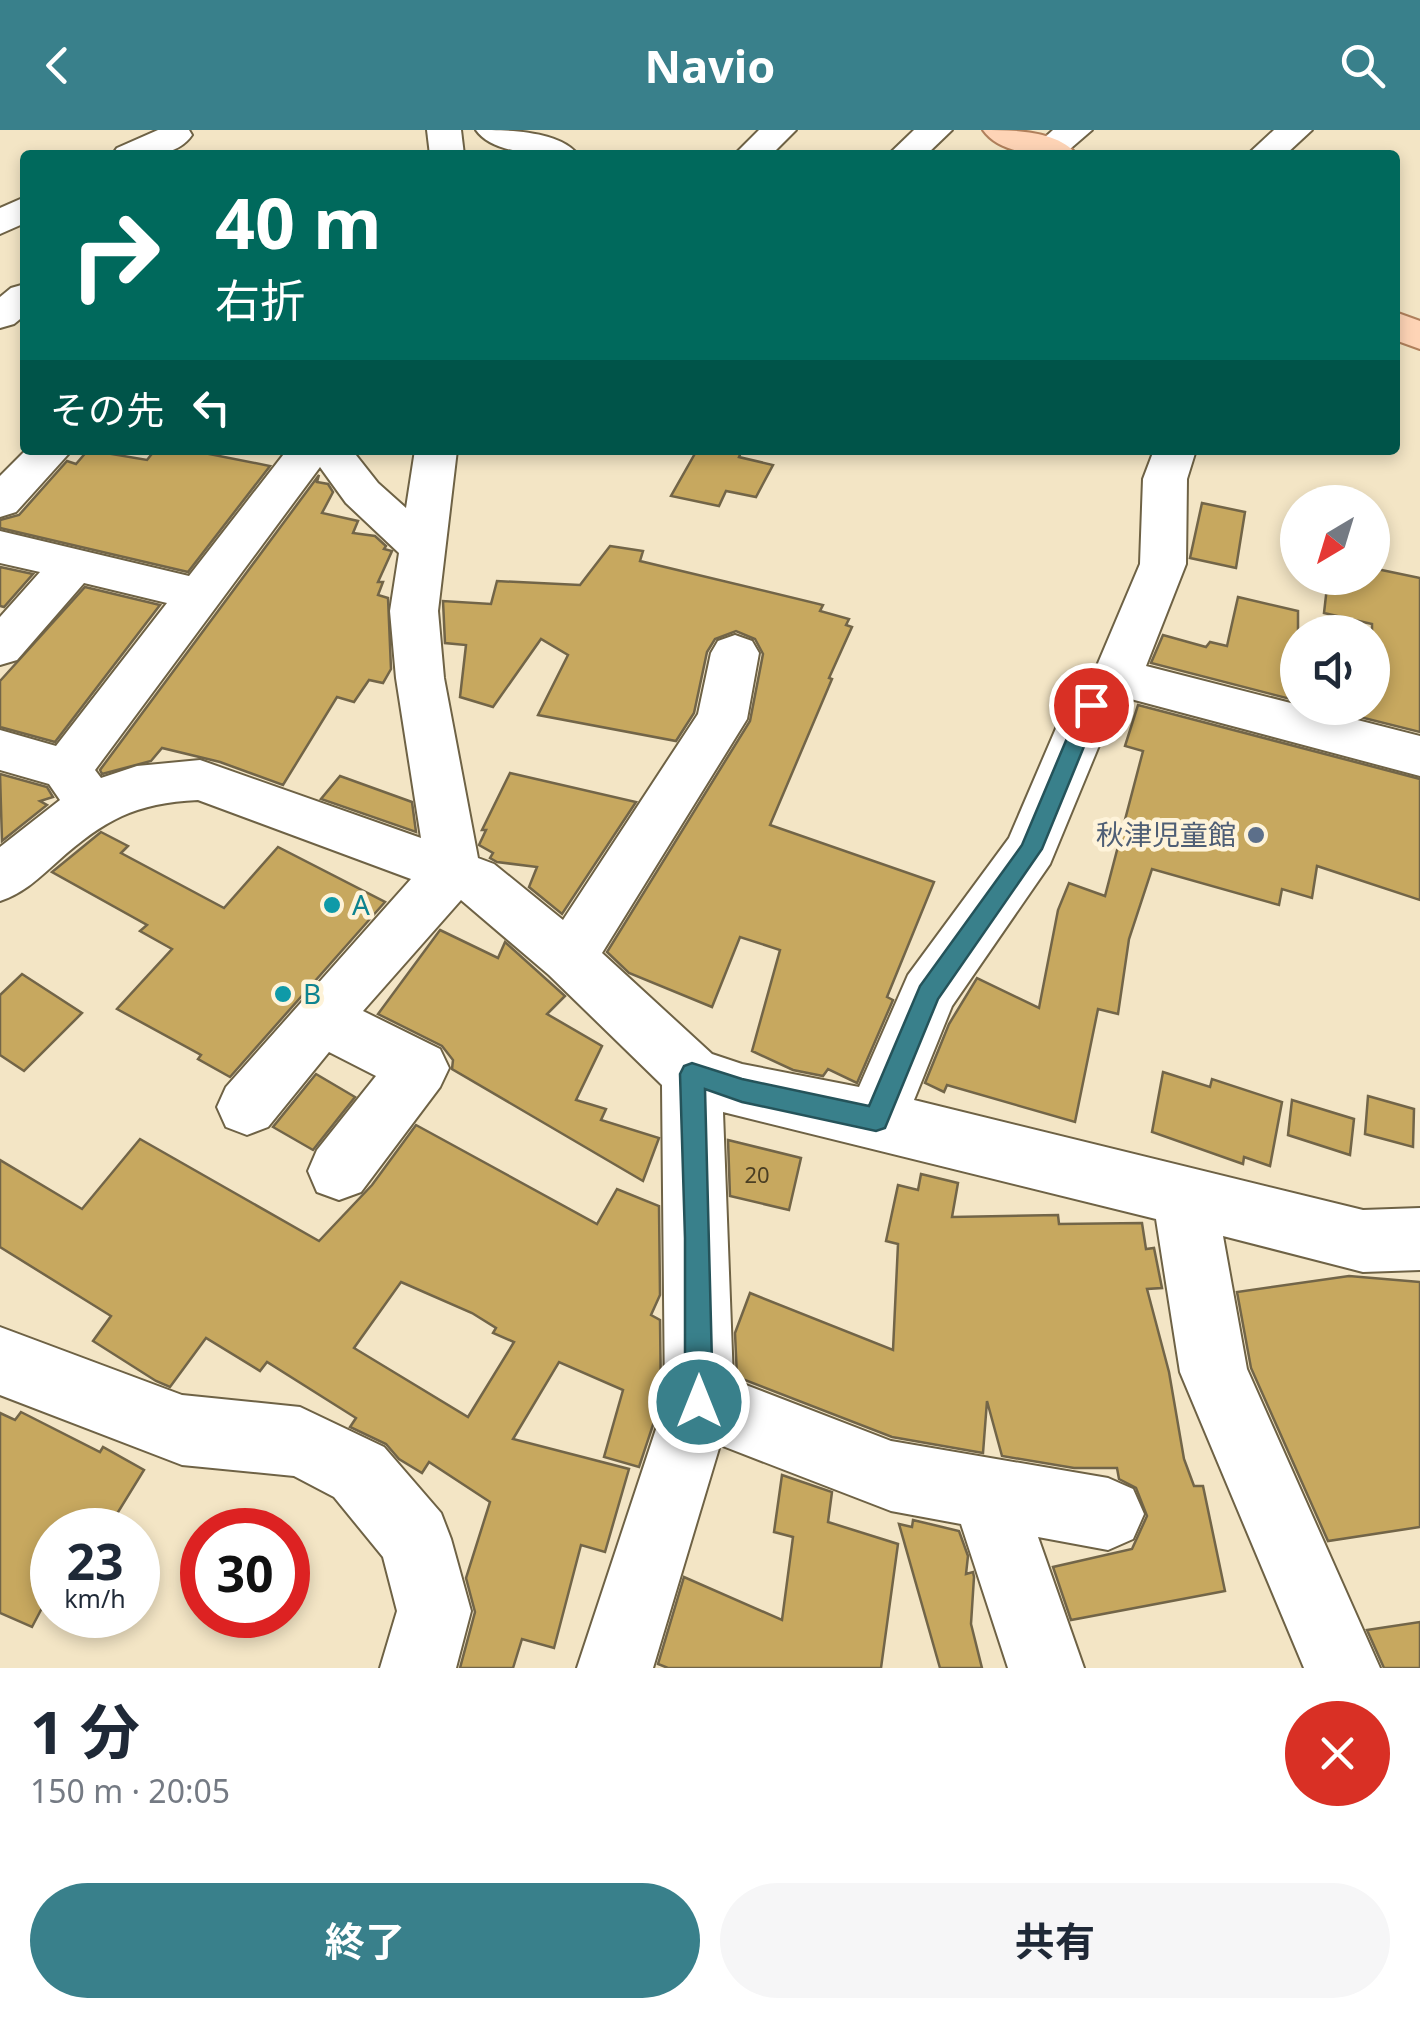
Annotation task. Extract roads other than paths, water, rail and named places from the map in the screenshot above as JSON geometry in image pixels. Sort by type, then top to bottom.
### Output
[{"type":"main road","points":[[1000,130],[1060,149]]},
{"type":"street","points":[[493,130],[547,150]]},
{"type":"street","points":[[911,150],[935,130]]},
{"type":"street","points":[[1270,150],[1295,130]]},
{"type":"street","points":[[144,150],[174,140]]},
{"type":"street","points":[[0,316],[20,300]]},
{"type":"street","points":[[0,502],[46,455]]},
{"type":"street","points":[[0,879],[79,787],[200,595],[306,455]]},
{"type":"street","points":[[334,455],[362,494],[422,548]]},
{"type":"street","points":[[435,455],[415,628],[453,871]]},
{"type":"street","points":[[876,1120],[928,993],[1031,849],[1091,705],[1116,677],[1163,564],[1165,479],[1172,455]]},
{"type":"street","points":[[0,547],[200,595]]},
{"type":"street","points":[[0,648],[74,564]]},
{"type":"street","points":[[569,958],[686,768],[722,718],[735,652]]},
{"type":"street","points":[[1116,677],[1420,756]]},
{"type":"street","points":[[0,750],[79,787],[132,786],[159,779],[200,780],[475,880],[569,958],[692,1074],[742,1091],[876,1120],[1363,1240],[1420,1239]]},
{"type":"street","points":[[247,1108],[453,871]]},
{"type":"street","points":[[321,1019],[419,1068],[339,1171]]},
{"type":"street","points":[[615,1668],[699,1402],[699,1238],[692,1074]]},
{"type":"street","points":[[1185,1199],[1214,1372],[1342,1668]]},
{"type":"street","points":[[0,1362],[182,1430],[300,1442],[359,1472],[415,1539],[434,1612],[418,1668]]},
{"type":"street","points":[[699,1402],[890,1476],[1108,1514]]},
{"type":"street","points":[[987,1495],[1046,1668]]},
{"type":"place","name":"秋津児童館","points":[[1256,835]]},
{"type":"place","name":"A","points":[[332,905]]},
{"type":"place","name":"B","points":[[283,994]]}]
